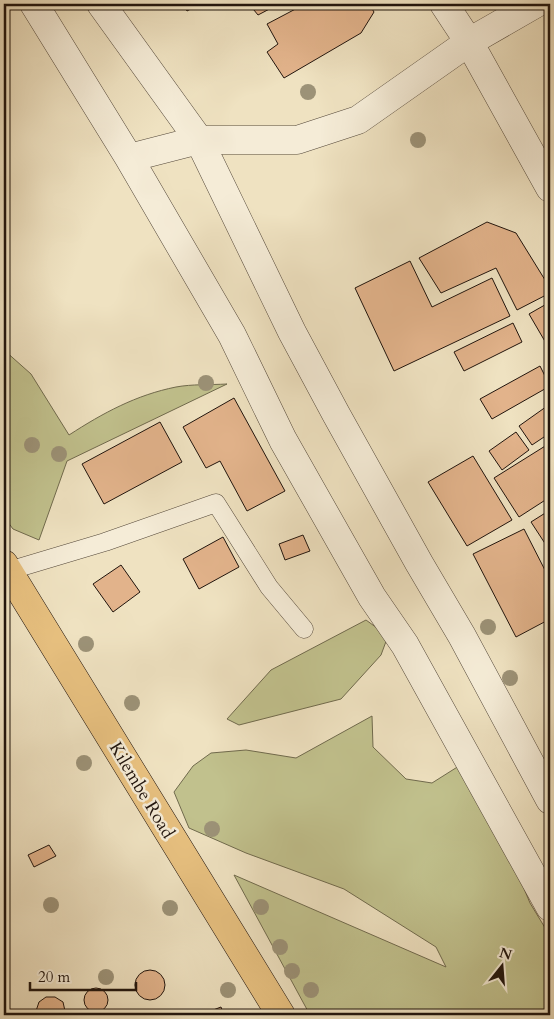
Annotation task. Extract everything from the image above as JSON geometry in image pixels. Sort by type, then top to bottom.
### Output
[{"type":"main road","name":"Kilembe Road","points":[[6,568],[281,1015]]},
{"type":"street","points":[[34,4],[129,158],[232,335],[283,440],[372,597],[405,645],[550,907]]},
{"type":"street","points":[[100,4],[199,140],[292,332],[419,563],[462,636],[550,800]]},
{"type":"street","points":[[444,4],[469,42],[550,188]]},
{"type":"street","points":[[129,158],[199,140],[297,140],[358,120],[469,42],[535,4]]},
{"type":"lane","points":[[6,568],[105,542],[216,503],[269,587],[304,629]]},
{"type":"green space","points":[[4,350],[31,374],[69,435],[107,412],[161,390],[182,386],[227,384],[67,461],[39,540],[13,529],[4,517]]},
{"type":"green space","points":[[366,620],[388,636],[381,655],[341,699],[239,725],[227,719],[271,670]]},
{"type":"green space","points":[[372,716],[373,747],[406,779],[432,783],[470,759],[530,903],[550,936],[550,1015],[310,1015],[234,875],[446,967],[436,947],[344,889],[246,853],[189,828],[174,792],[193,766],[211,753],[246,750],[296,758]]},
{"type":"building","points":[[183,4],[200,4],[187,11]]},
{"type":"building","points":[[249,4],[279,4],[258,15]]},
{"type":"building","points":[[305,4],[369,4],[374,12],[361,33],[284,78],[267,52],[278,44],[267,24]]},
{"type":"building","points":[[487,222],[516,233],[550,288],[550,293],[517,310],[496,268],[441,293],[419,258]]},
{"type":"building","points":[[410,261],[432,307],[492,278],[510,316],[394,371],[355,288]]},
{"type":"building","points":[[550,302],[550,350],[529,314]]},
{"type":"building","points":[[513,323],[522,342],[464,371],[454,352]]},
{"type":"building","points":[[540,366],[550,386],[492,419],[480,399]]},
{"type":"building","points":[[234,398],[285,491],[247,511],[220,461],[206,468],[183,427]]},
{"type":"building","points":[[550,404],[550,433],[532,445],[519,426]]},
{"type":"building","points":[[160,422],[182,462],[104,504],[82,464]]},
{"type":"building","points":[[516,432],[529,450],[502,470],[489,451]]},
{"type":"building","points":[[550,443],[550,497],[519,517],[494,478]]},
{"type":"building","points":[[473,456],[512,520],[467,546],[428,482]]},
{"type":"building","points":[[550,510],[550,543],[546,545],[531,522]]},
{"type":"building","points":[[524,529],[550,580],[550,619],[516,637],[473,554]]},
{"type":"building","points":[[303,535],[310,551],[285,560],[279,544]]},
{"type":"building","points":[[223,537],[239,567],[199,589],[183,559]]},
{"type":"building","points":[[121,565],[140,592],[113,612],[93,584]]},
{"type":"building","points":[[49,845],[56,856],[34,867],[28,855]]},
{"type":"building","points":[[150,970],[160,975],[165,985],[160,995],[150,1000],[140,995],[135,985],[140,975]]},
{"type":"building","points":[[96,988],[104,992],[108,1000],[104,1008],[96,1012],[88,1008],[84,1000],[88,992]]},
{"type":"building","points":[[46,997],[55,997],[63,1002],[64,1015],[38,1015],[36,1011],[39,1002]]},
{"type":"building","points":[[221,1007],[224,1015],[200,1015]]}]
